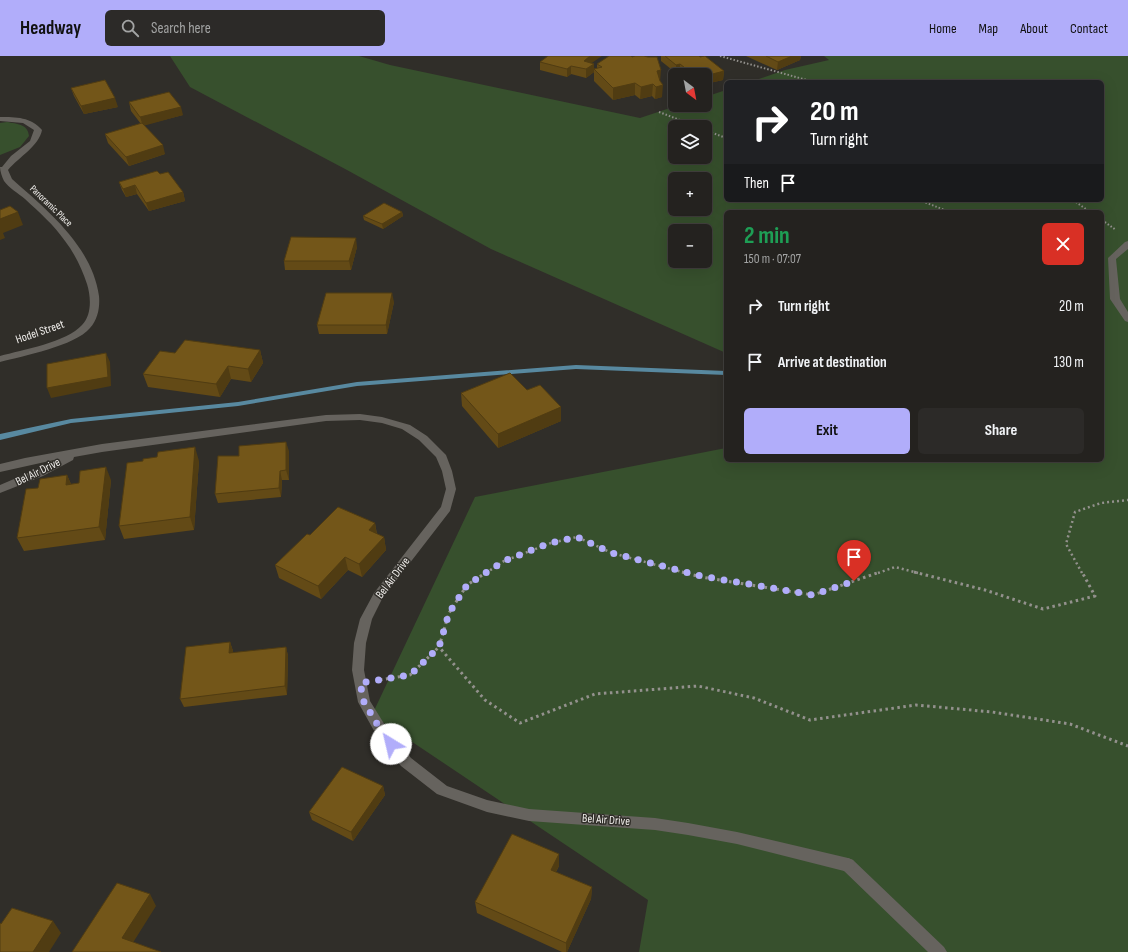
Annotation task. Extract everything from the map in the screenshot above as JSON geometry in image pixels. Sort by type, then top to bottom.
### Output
[{"type":"street","name":"Panoramic Place","points":[[0,119],[25,121],[34,124],[38,130],[38,136],[34,142],[2,170],[8,180],[60,229],[78,253],[94,290],[95,305],[93,315],[87,326]]},
{"type":"street","points":[[1128,244],[1112,258],[1115,299],[1128,320]]},
{"type":"street","name":"Hodel Street","points":[[0,359],[45,347],[70,336],[87,326]]},
{"type":"street","name":"Bel Air Drive","points":[[0,468],[38,458],[75,454],[134,443],[326,418],[360,418],[382,420],[406,427],[423,438],[441,455],[448,471],[450,489],[446,508],[378,596],[366,619],[360,643],[358,670],[364,702],[383,734],[406,762],[442,790],[487,806],[529,815],[655,824],[682,828],[736,838],[848,865],[939,952]]},
{"type":"street","name":"Bel Air Drive","points":[[0,489],[39,473],[75,454]]},
{"type":"path","points":[[720,56],[807,80]]},
{"type":"path","points":[[659,112],[680,120]]},
{"type":"path","points":[[712,133],[724,137]]},
{"type":"path","points":[[924,202],[945,210]]},
{"type":"path","points":[[1075,202],[1087,210]]},
{"type":"path","points":[[360,683],[410,675],[439,647],[449,613],[467,585],[504,561],[550,543],[577,537],[612,553],[701,576],[813,595],[895,567],[985,590],[1043,609],[1095,596],[1066,544],[1075,512],[1092,504],[1114,500],[1128,500]]},
{"type":"path","points":[[439,647],[485,700],[520,723],[595,694],[698,686],[754,698],[810,720],[916,705],[992,712],[1070,724],[1128,746]]},
{"type":"green space","points":[[170,56],[359,56],[390,65],[640,118],[668,109],[668,112],[712,112],[712,95],[724,91],[724,202],[1104,202],[1104,80],[756,80],[785,70],[829,60],[824,56],[1128,56],[1128,952],[639,952],[648,900],[372,715],[475,497],[724,448],[724,462],[1104,462],[1104,210],[724,210],[724,352],[491,249],[347,170],[190,87]]},
{"type":"green space","points":[[7,122],[24,127],[27,129],[29,136],[20,147],[0,155],[0,123]]},
{"type":"building","points":[[548,56],[590,56],[584,61],[594,64],[586,69],[571,66],[567,69],[540,62]]},
{"type":"building","points":[[609,56],[657,57],[661,70],[657,71],[663,85],[656,87],[653,84],[641,87],[635,83],[613,88],[594,69],[602,67],[597,64]]},
{"type":"building","points":[[665,56],[705,56],[724,71],[712,74],[712,68],[685,68],[680,64],[676,65]]},
{"type":"building","points":[[766,56],[792,56],[778,62]]},
{"type":"building","points":[[105,80],[115,98],[81,106],[71,88]]},
{"type":"building","points":[[169,92],[181,107],[140,117],[129,102]]},
{"type":"building","points":[[142,123],[163,145],[126,157],[105,134]]},
{"type":"building","points":[[157,171],[160,174],[168,172],[183,192],[146,203],[135,185],[123,189],[119,182]]},
{"type":"building","points":[[384,203],[402,212],[382,224],[363,216]]},
{"type":"building","points":[[10,206],[18,212],[0,219],[0,210]]},
{"type":"building","points":[[291,237],[356,238],[349,261],[284,261]]},
{"type":"building","points":[[326,293],[392,293],[386,325],[317,325]]},
{"type":"building","points":[[185,340],[260,350],[248,369],[228,366],[216,384],[143,374],[160,351],[175,353]]},
{"type":"building","points":[[106,353],[108,377],[47,388],[47,364]]},
{"type":"building","points":[[510,373],[527,390],[540,385],[561,407],[498,434],[461,393]]},
{"type":"building","points":[[286,442],[286,470],[280,471],[279,488],[215,494],[218,456],[239,456],[239,446]]},
{"type":"building","points":[[195,447],[190,517],[119,526],[127,463],[157,457],[158,452]]},
{"type":"building","points":[[106,467],[99,527],[17,538],[26,489],[38,488],[40,479],[67,475],[66,485],[79,483],[80,471]]},
{"type":"building","points":[[338,507],[375,523],[369,530],[384,537],[359,564],[345,557],[318,586],[275,565],[307,534],[310,535]]},
{"type":"building","points":[[230,642],[229,653],[286,647],[285,686],[180,699],[186,647]]},
{"type":"building","points":[[342,767],[383,786],[351,832],[309,812]]},
{"type":"building","points":[[512,834],[559,854],[551,870],[592,887],[566,943],[475,902]]},
{"type":"building","points":[[117,883],[150,894],[122,938],[161,952],[72,952]]},
{"type":"building","points":[[12,908],[53,921],[33,952],[0,952],[0,923],[1,924]]},
{"type":"waterway","points":[[0,437],[71,421],[238,404],[357,384],[576,367],[724,373]]},
{"type":"route","points":[[391,744],[383,734],[364,702],[360,683],[410,675],[439,647],[449,613],[467,585],[504,561],[550,543],[577,537],[612,553],[701,576],[813,595],[854,581]]}]
